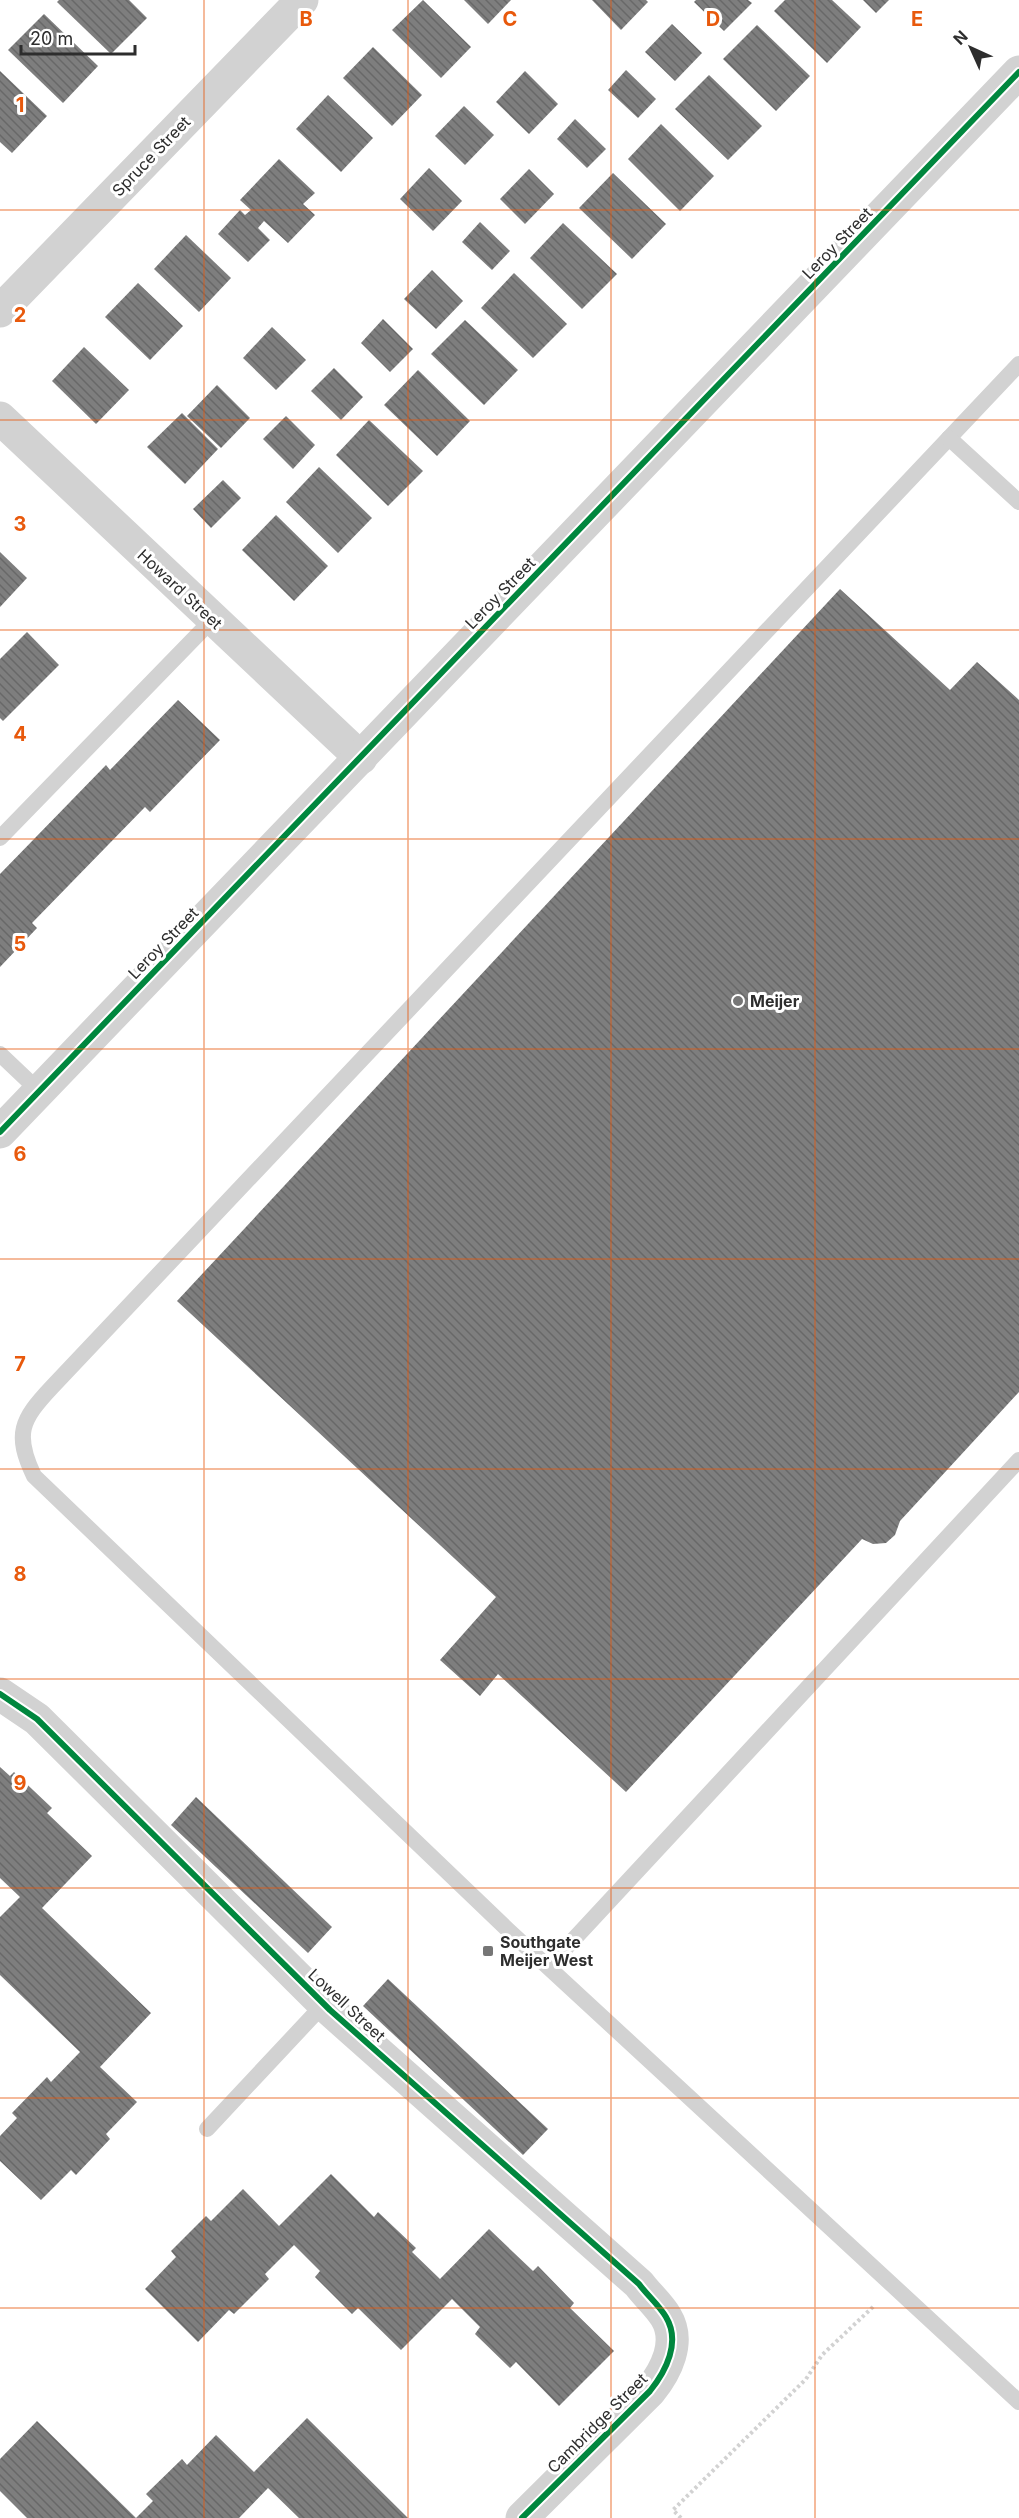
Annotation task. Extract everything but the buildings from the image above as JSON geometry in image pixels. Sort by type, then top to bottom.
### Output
[{"type":"street","name":"Spruce Street","points":[[0,311],[302,0]]},
{"type":"street","name":"Leroy Street","points":[[0,1132],[1019,72]]},
{"type":"street","name":"Howard Street","points":[[0,418],[361,758]]},
{"type":"street","name":"Lowell Street","points":[[0,1694],[37,1719],[324,2004],[639,2284],[667,2318],[672,2336]]},
{"type":"street","name":"Cambridge Street","points":[[522,2518],[650,2391],[660,2378],[671,2356],[672,2336]]},
{"type":"lane","points":[[1019,364],[52,1387],[33,1408],[23,1429],[23,1453],[34,1476],[491,1914],[1019,2402]]},
{"type":"lane","points":[[949,438],[1019,502]]},
{"type":"lane","points":[[0,838],[213,619]]},
{"type":"lane","points":[[0,1054],[39,1091]]},
{"type":"lane","points":[[549,1966],[1019,1460]]},
{"type":"lane","points":[[207,2129],[324,2004]]},
{"type":"path","points":[[681,2518],[673,2510],[806,2379],[822,2355],[894,2286]]},
{"type":"cycle path","points":[[0,1132],[1019,72]]},
{"type":"cycle path","points":[[0,1694],[37,1719],[330,2010],[639,2284],[666,2317],[672,2336],[672,2346],[670,2356],[656,2383],[522,2518]]},
{"type":"place","name":"Meijer","points":[[738,1001]]},
{"type":"place","name":"Southgate Meijer West","points":[[488,1951]]}]
